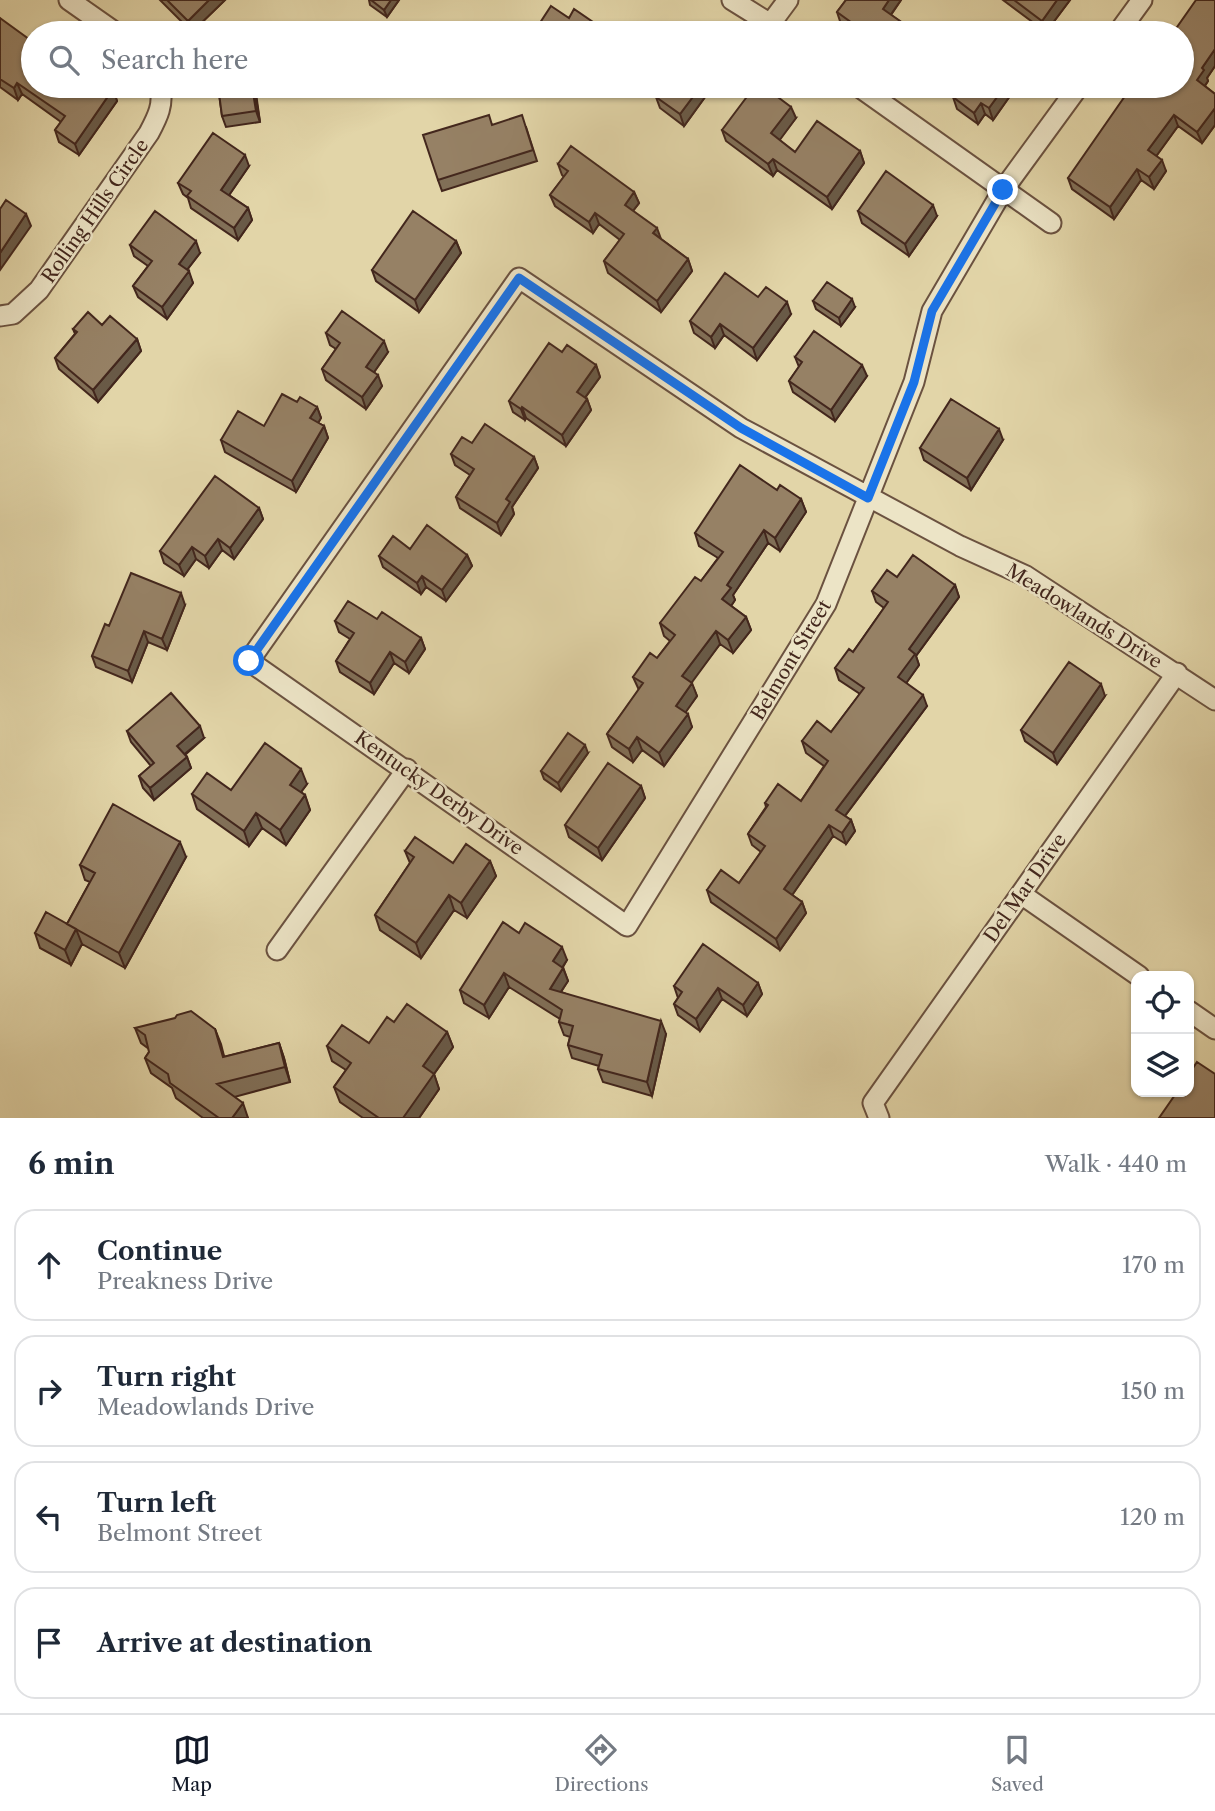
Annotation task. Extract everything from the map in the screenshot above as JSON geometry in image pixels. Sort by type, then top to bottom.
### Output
[{"type":"street","points":[[69,0],[99,21]]},
{"type":"street","points":[[732,0],[766,21]]},
{"type":"street","points":[[780,21],[788,0]]},
{"type":"street","points":[[1127,21],[1142,0]]},
{"type":"street","name":"Rolling Hills Circle","points":[[0,316],[13,314],[39,290],[141,144],[158,116],[162,98]]},
{"type":"street","points":[[875,98],[1051,223]]},
{"type":"street","name":"Belmont Street","points":[[627,926],[826,604],[914,382],[932,311],[1003,190],[1070,98]]},
{"type":"street","name":"Meadowlands Drive","points":[[249,661],[519,278],[741,428],[868,498],[1026,576],[1215,700]]},
{"type":"street","name":"Kentucky Derby Drive","points":[[249,661],[407,769],[627,926]]},
{"type":"street","name":"Del Mar Drive","points":[[876,1111],[1021,894],[1177,673]]},
{"type":"street","points":[[277,950],[407,769]]},
{"type":"street","points":[[1021,894],[1132,971]]},
{"type":"street","points":[[1194,1015],[1215,1030]]},
{"type":"building","points":[[167,0],[209,0],[188,21]]},
{"type":"building","points":[[371,0],[391,0],[384,10]]},
{"type":"building","points":[[846,0],[889,0],[883,9],[900,21],[849,21],[837,12]]},
{"type":"building","points":[[1014,0],[1057,0],[1042,21]]},
{"type":"building","points":[[1196,0],[1215,0],[1215,49],[1197,80],[1215,94],[1215,108],[1197,132],[1174,115],[1148,150],[1162,160],[1149,177],[1137,169],[1110,207],[1068,178],[1124,98],[1194,98],[1194,21],[1181,21]]},
{"type":"building","points":[[551,6],[569,18],[574,9],[592,21],[541,21]]},
{"type":"building","points":[[0,18],[21,33],[21,86],[17,83],[14,88],[0,79]]},
{"type":"building","points":[[39,98],[107,98],[75,144],[55,130],[65,116]]},
{"type":"building","points":[[220,98],[254,98],[256,111],[222,116]]},
{"type":"building","points":[[657,98],[692,98],[680,114]]},
{"type":"building","points":[[746,98],[779,98],[791,107],[771,133],[795,152],[817,121],[860,151],[827,197],[773,159],[768,164],[722,130]]},
{"type":"building","points":[[954,98],[996,98],[989,108],[981,103],[974,113]]},
{"type":"building","points":[[489,115],[492,125],[522,115],[533,150],[438,180],[423,135]]},
{"type":"building","points":[[213,133],[245,155],[221,190],[248,208],[234,228],[187,196],[191,191],[178,183]]},
{"type":"building","points":[[571,146],[634,192],[625,205],[657,228],[653,233],[688,259],[657,301],[604,261],[624,234],[595,213],[589,222],[550,195],[568,171],[558,164]]},
{"type":"building","points":[[886,171],[933,205],[905,244],[858,211]]},
{"type":"building","points":[[6,200],[26,214],[0,253],[0,209]]},
{"type":"building","points":[[155,211],[196,241],[179,264],[189,271],[162,307],[133,286],[152,261],[130,245]]},
{"type":"building","points":[[413,211],[456,241],[415,300],[372,270]]},
{"type":"building","points":[[725,273],[758,297],[766,287],[787,302],[753,348],[720,324],[711,337],[690,321]]},
{"type":"building","points":[[827,282],[852,299],[839,318],[813,301]]},
{"type":"building","points":[[342,311],[384,341],[366,367],[378,375],[362,397],[322,369],[340,343],[326,333]]},
{"type":"building","points":[[88,312],[102,325],[110,316],[137,339],[93,390],[55,358],[77,332],[73,329]]},
{"type":"building","points":[[814,331],[862,365],[831,410],[789,381],[802,362],[795,357]]},
{"type":"building","points":[[549,343],[562,352],[567,345],[596,365],[577,392],[587,399],[562,435],[509,401]]},
{"type":"building","points":[[282,394],[297,402],[300,397],[317,407],[310,418],[324,426],[292,481],[221,440],[238,411],[264,426]]},
{"type":"building","points":[[951,399],[999,429],[967,478],[920,448]]},
{"type":"building","points":[[485,424],[534,457],[506,499],[510,502],[497,523],[456,497],[474,469],[451,454],[462,437],[472,443]]},
{"type":"building","points":[[740,465],[777,490],[780,485],[801,499],[775,538],[764,530],[727,585],[731,588],[722,599],[746,617],[728,640],[716,631],[682,676],[692,683],[676,706],[688,714],[659,753],[637,737],[629,749],[607,734],[643,683],[633,677],[650,653],[657,658],[675,635],[660,623],[695,577],[701,581],[723,552],[695,533]]},
{"type":"building","points":[[215,476],[259,508],[230,548],[218,539],[205,556],[192,547],[179,565],[160,551]]},
{"type":"building","points":[[427,525],[467,555],[442,590],[422,576],[417,583],[379,556],[393,536],[410,549]]},
{"type":"building","points":[[913,555],[955,585],[909,649],[915,654],[898,677],[923,695],[836,810],[851,820],[842,833],[829,825],[784,889],[802,902],[776,939],[707,890],[721,870],[739,883],[765,846],[748,834],[768,805],[765,803],[778,784],[801,801],[828,761],[802,741],[817,721],[831,732],[864,688],[835,668],[849,649],[853,652],[888,602],[872,591],[887,570],[897,577]]},
{"type":"building","points":[[131,573],[181,593],[162,639],[144,631],[128,671],[92,656],[105,624],[109,626]]},
{"type":"building","points":[[348,601],[377,619],[382,612],[421,638],[405,662],[390,652],[370,683],[336,661],[354,633],[335,621]]},
{"type":"building","points":[[1069,662],[1101,684],[1053,753],[1021,730]]},
{"type":"building","points":[[171,693],[200,726],[177,746],[187,757],[150,788],[139,776],[154,763],[127,731]]},
{"type":"building","points":[[568,733],[585,745],[558,783],[541,771]]},
{"type":"building","points":[[265,743],[301,769],[290,785],[305,795],[280,830],[256,813],[244,831],[192,794],[207,773],[231,790]]},
{"type":"building","points":[[608,763],[641,786],[598,848],[565,825]]},
{"type":"building","points":[[113,804],[180,842],[119,953],[67,924],[95,873],[80,865]]},
{"type":"building","points":[[415,837],[453,863],[466,844],[490,861],[461,903],[449,895],[416,943],[375,915],[414,857],[405,851]]},
{"type":"building","points":[[46,912],[76,929],[65,950],[35,933]]},
{"type":"building","points":[[503,922],[519,933],[525,923],[562,947],[553,961],[563,968],[550,989],[661,1021],[647,1082],[598,1069],[602,1055],[568,1045],[573,1026],[559,1022],[562,1010],[504,973],[484,1005],[460,990]]},
{"type":"building","points":[[703,944],[758,983],[743,1005],[718,988],[696,1019],[674,1004],[682,992],[674,986]]},
{"type":"building","points":[[407,1004],[447,1032],[423,1066],[434,1074],[403,1118],[379,1118],[334,1087],[351,1063],[327,1046],[342,1025],[369,1043],[387,1017],[394,1022]]},
{"type":"building","points":[[191,1011],[215,1029],[223,1057],[279,1043],[285,1067],[217,1084],[243,1103],[232,1118],[219,1118],[170,1083],[168,1074],[145,1058],[149,1052],[145,1035],[135,1028]]},
{"type":"building","points":[[1197,1062],[1215,1074],[1215,1118],[1159,1118],[1174,1097],[1194,1097],[1194,1066]]},
{"type":"route","points":[[249,661],[519,278],[741,428],[868,498],[914,382],[932,311],[1003,190]]}]
